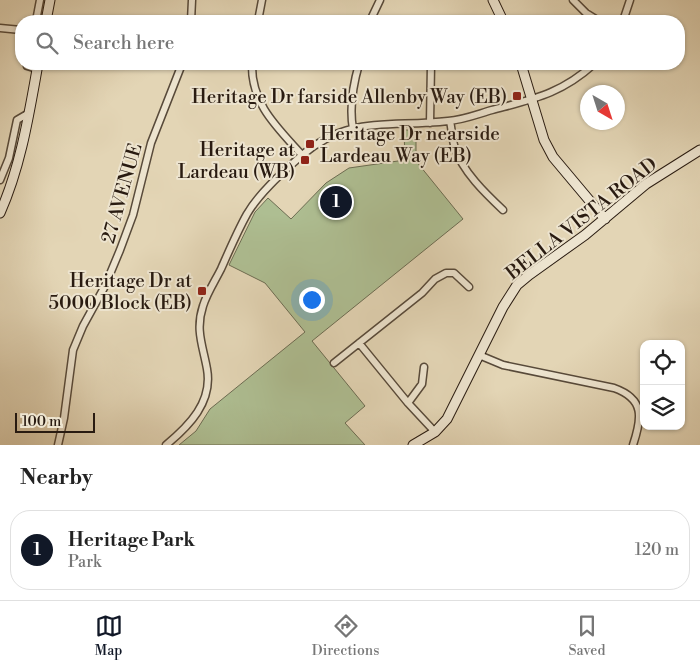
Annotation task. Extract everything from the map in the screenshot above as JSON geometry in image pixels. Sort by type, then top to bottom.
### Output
[{"type":"street","points":[[37,15],[40,0]]},
{"type":"street","points":[[47,15],[50,0]]},
{"type":"street","points":[[191,15],[192,0]]},
{"type":"street","points":[[259,15],[262,0]]},
{"type":"street","points":[[373,15],[380,0]]},
{"type":"street","points":[[493,0],[500,15]]},
{"type":"street","points":[[572,0],[589,15]]},
{"type":"street","points":[[626,15],[630,0]]},
{"type":"street","points":[[0,28],[15,29]]},
{"type":"street","points":[[0,213],[18,165],[37,70]]},
{"type":"street","name":"27 AVENUE","points":[[58,445],[64,418],[73,350],[77,338],[114,268],[133,215],[154,134],[180,70]]},
{"type":"street","points":[[252,70],[256,95],[268,117],[302,156]]},
{"type":"street","points":[[353,129],[351,115],[354,83],[357,70]]},
{"type":"street","points":[[430,123],[431,70]]},
{"type":"street","points":[[523,70],[544,140],[553,157],[605,219]]},
{"type":"street","points":[[166,445],[185,430],[195,418],[206,392],[207,371],[198,332],[203,306],[248,213],[262,194],[302,156],[327,138],[344,130],[385,123],[450,121],[533,99],[561,89],[586,70]]},
{"type":"street","points":[[0,180],[9,158],[17,120],[29,113]]},
{"type":"street","points":[[450,121],[455,149],[464,166],[486,195],[503,210]]},
{"type":"street","name":"BELLA VISTA ROAD","points":[[413,445],[435,432],[447,419],[503,307],[517,286],[605,219],[646,184],[700,150]]},
{"type":"street","points":[[334,363],[422,293],[435,279],[446,273],[454,273],[470,287]]},
{"type":"street","points":[[360,343],[408,403],[435,432]]},
{"type":"street","points":[[480,355],[503,365],[626,392],[634,400],[639,412],[639,425],[633,445]]},
{"type":"street","points":[[408,403],[422,384],[424,367]]},
{"type":"green space","points":[[404,130],[416,130],[416,161],[463,219],[312,341],[365,406],[345,423],[365,445],[179,445],[196,431],[210,409],[305,332],[265,283],[229,265],[255,212],[268,198],[291,219],[326,183],[349,168],[405,160]]},
{"type":"place","name":"Heritage Dr farside Allenby Way (EB)","points":[[517,96]]},
{"type":"place","name":"Heritage Dr nearside Lardeau Way (EB)","points":[[310,144]]},
{"type":"place","name":"Heritage at Lardeau (WB)","points":[[305,160]]},
{"type":"place","name":"Heritage Park","points":[[336,202]]},
{"type":"place","name":"Heritage Dr at 5000 Block (EB)","points":[[202,291]]}]
